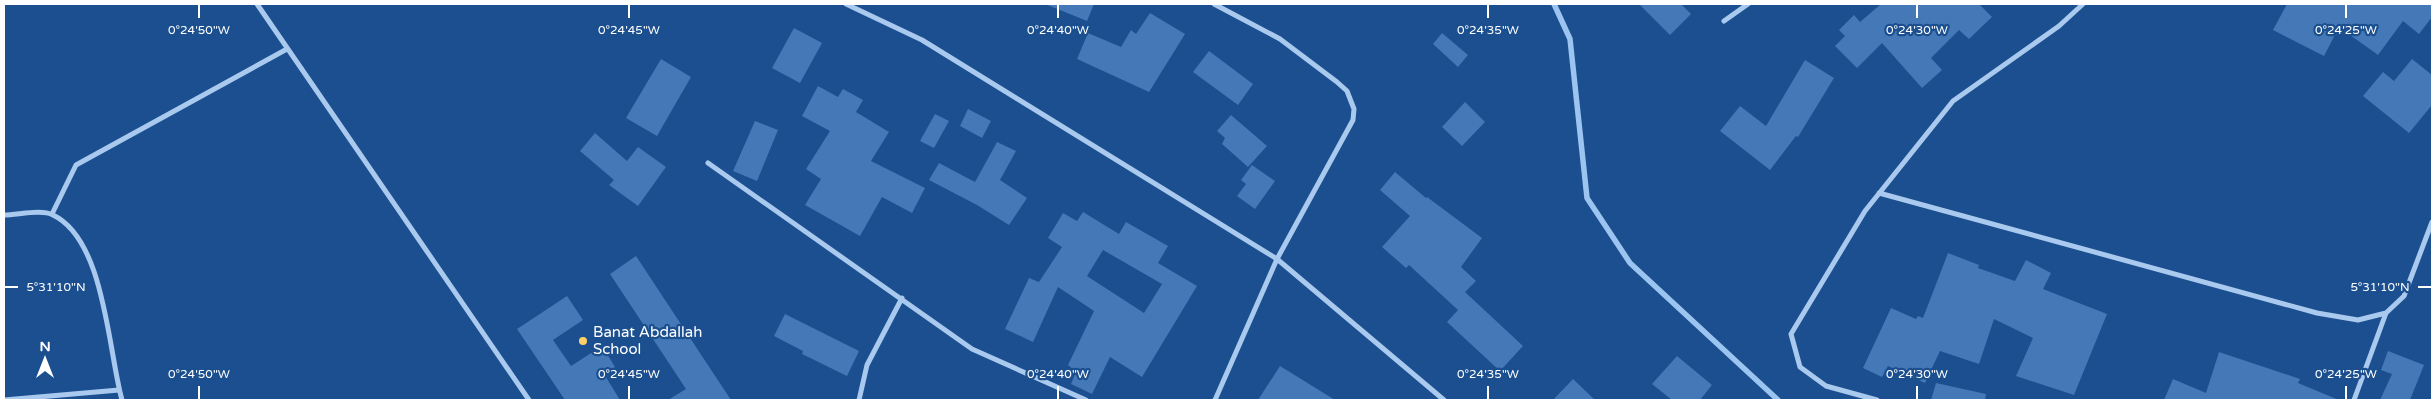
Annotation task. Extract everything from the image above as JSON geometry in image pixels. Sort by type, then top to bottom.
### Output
[{"type":"street","points":[[257,4],[529,400]]},
{"type":"street","points":[[846,4],[922,40],[1277,259],[1444,400]]},
{"type":"street","points":[[1214,4],[1288,44],[1347,91],[1354,108],[1353,120],[1277,259],[1218,399]]},
{"type":"street","points":[[1724,21],[1748,4]]},
{"type":"street","points":[[1877,400],[1826,386],[1800,367],[1791,334],[1865,211],[1953,101],[2059,26],[2083,4]]},
{"type":"street","points":[[52,214],[76,165],[84,159],[287,49]]},
{"type":"street","points":[[708,162],[972,349],[1086,400]]},
{"type":"street","points":[[1879,193],[2318,313],[2358,320],[2386,312],[2404,296],[2432,222]]},
{"type":"street","points":[[4,215],[52,214],[68,226],[85,247],[95,270],[122,400]]},
{"type":"street","points":[[859,400],[867,365],[902,298]]},
{"type":"street","points":[[2354,400],[2386,312]]},
{"type":"street","points":[[4,400],[120,390]]},
{"type":"building","points":[[1045,4],[1094,4],[1087,21]]},
{"type":"building","points":[[1639,4],[1681,4],[1691,14],[1670,35]]},
{"type":"building","points":[[1881,4],[1979,4],[1992,17],[1969,39],[1959,30],[1931,58],[1942,70],[1922,88],[1882,43],[1857,68],[1835,46],[1845,36],[1839,30],[1854,15],[1860,22]]},
{"type":"building","points":[[2287,4],[2432,4],[2432,17],[2419,34],[2403,21],[2378,55],[2339,27],[2324,56],[2273,30]]},
{"type":"building","points":[[1150,13],[1185,34],[1149,92],[1077,59],[1088,33],[1121,47],[1131,30],[1136,34]]},
{"type":"building","points":[[794,28],[822,43],[800,83],[772,68]]},
{"type":"building","points":[[1442,33],[1468,55],[1458,67],[1433,44]]},
{"type":"building","points":[[1209,51],[1253,84],[1238,105],[1193,72]]},
{"type":"building","points":[[661,59],[691,77],[657,136],[626,118]]},
{"type":"building","points":[[2412,59],[2432,75],[2432,105],[2409,133],[2363,96],[2383,72],[2394,81]]},
{"type":"building","points":[[1805,60],[1834,78],[1798,137],[1796,136],[1770,170],[1720,131],[1740,106],[1766,126]]},
{"type":"building","points":[[818,86],[838,97],[843,89],[863,100],[856,112],[889,132],[871,161],[925,188],[912,213],[882,197],[860,236],[805,205],[821,179],[806,169],[830,131],[802,116]]},
{"type":"building","points":[[1465,102],[1485,122],[1462,146],[1442,127]]},
{"type":"building","points":[[968,109],[991,121],[982,138],[960,126]]},
{"type":"building","points":[[935,114],[949,121],[934,148],[920,141]]},
{"type":"building","points":[[1231,115],[1267,146],[1248,167],[1222,144],[1225,138],[1217,131]]},
{"type":"building","points":[[755,121],[778,130],[757,181],[733,171]]},
{"type":"building","points":[[595,133],[627,161],[638,147],[666,167],[638,206],[609,185],[614,180],[580,151]]},
{"type":"building","points":[[997,142],[1016,151],[1000,180],[1027,198],[1009,225],[977,205],[929,180],[939,163],[975,182]]},
{"type":"building","points":[[1252,165],[1275,181],[1255,209],[1237,196],[1246,184],[1241,180]]},
{"type":"building","points":[[1395,172],[1426,198],[1482,238],[1461,267],[1476,281],[1465,292],[1523,346],[1500,371],[1447,322],[1458,310],[1409,265],[1406,268],[1382,247],[1410,216],[1380,190]]},
{"type":"building","points":[[1083,212],[1119,234],[1126,222],[1168,246],[1158,263],[1197,286],[1142,377],[1110,357],[1092,394],[1071,384],[1076,372],[1068,365],[1094,311],[1058,287],[1033,342],[1005,329],[1029,278],[1039,282],[1062,247],[1048,238],[1063,213],[1077,221]],"holes":[[[1103,250],[1162,284],[1144,313],[1087,276]]]},
{"type":"building","points":[[1948,253],[1979,265],[1978,268],[2015,281],[2026,260],[2051,273],[2043,289],[2107,314],[2074,395],[2016,376],[2033,338],[1994,319],[1979,364],[1940,351],[1925,383],[1888,366],[1882,377],[1863,368],[1891,308],[1916,319],[1918,316],[1923,318]]},
{"type":"building","points":[[636,256],[731,400],[668,400],[686,389],[610,274]]},
{"type":"building","points":[[567,296],[583,320],[553,340],[571,366],[602,346],[615,367],[604,374],[620,400],[565,400],[517,329]]},
{"type":"building","points":[[785,314],[859,351],[847,376],[802,354],[803,351],[774,336]]},
{"type":"building","points":[[2388,351],[2424,365],[2410,400],[2380,400],[2392,374],[2381,370]]},
{"type":"building","points":[[2219,352],[2300,379],[2298,383],[2339,400],[2164,400],[2173,379],[2206,393]]},
{"type":"building","points":[[1677,356],[1712,385],[1700,400],[1672,400],[1652,384]]},
{"type":"building","points":[[1280,366],[1335,400],[1258,400]]},
{"type":"building","points":[[1573,379],[1595,400],[1553,400]]},
{"type":"building","points":[[1936,383],[1986,394],[1985,400],[1931,400]]},
{"type":"waterway","points":[[1554,4],[1570,39],[1587,198],[1630,263],[1778,400]]},
{"type":"place","name":"Banat Abdallah School","points":[[583,341]]}]
